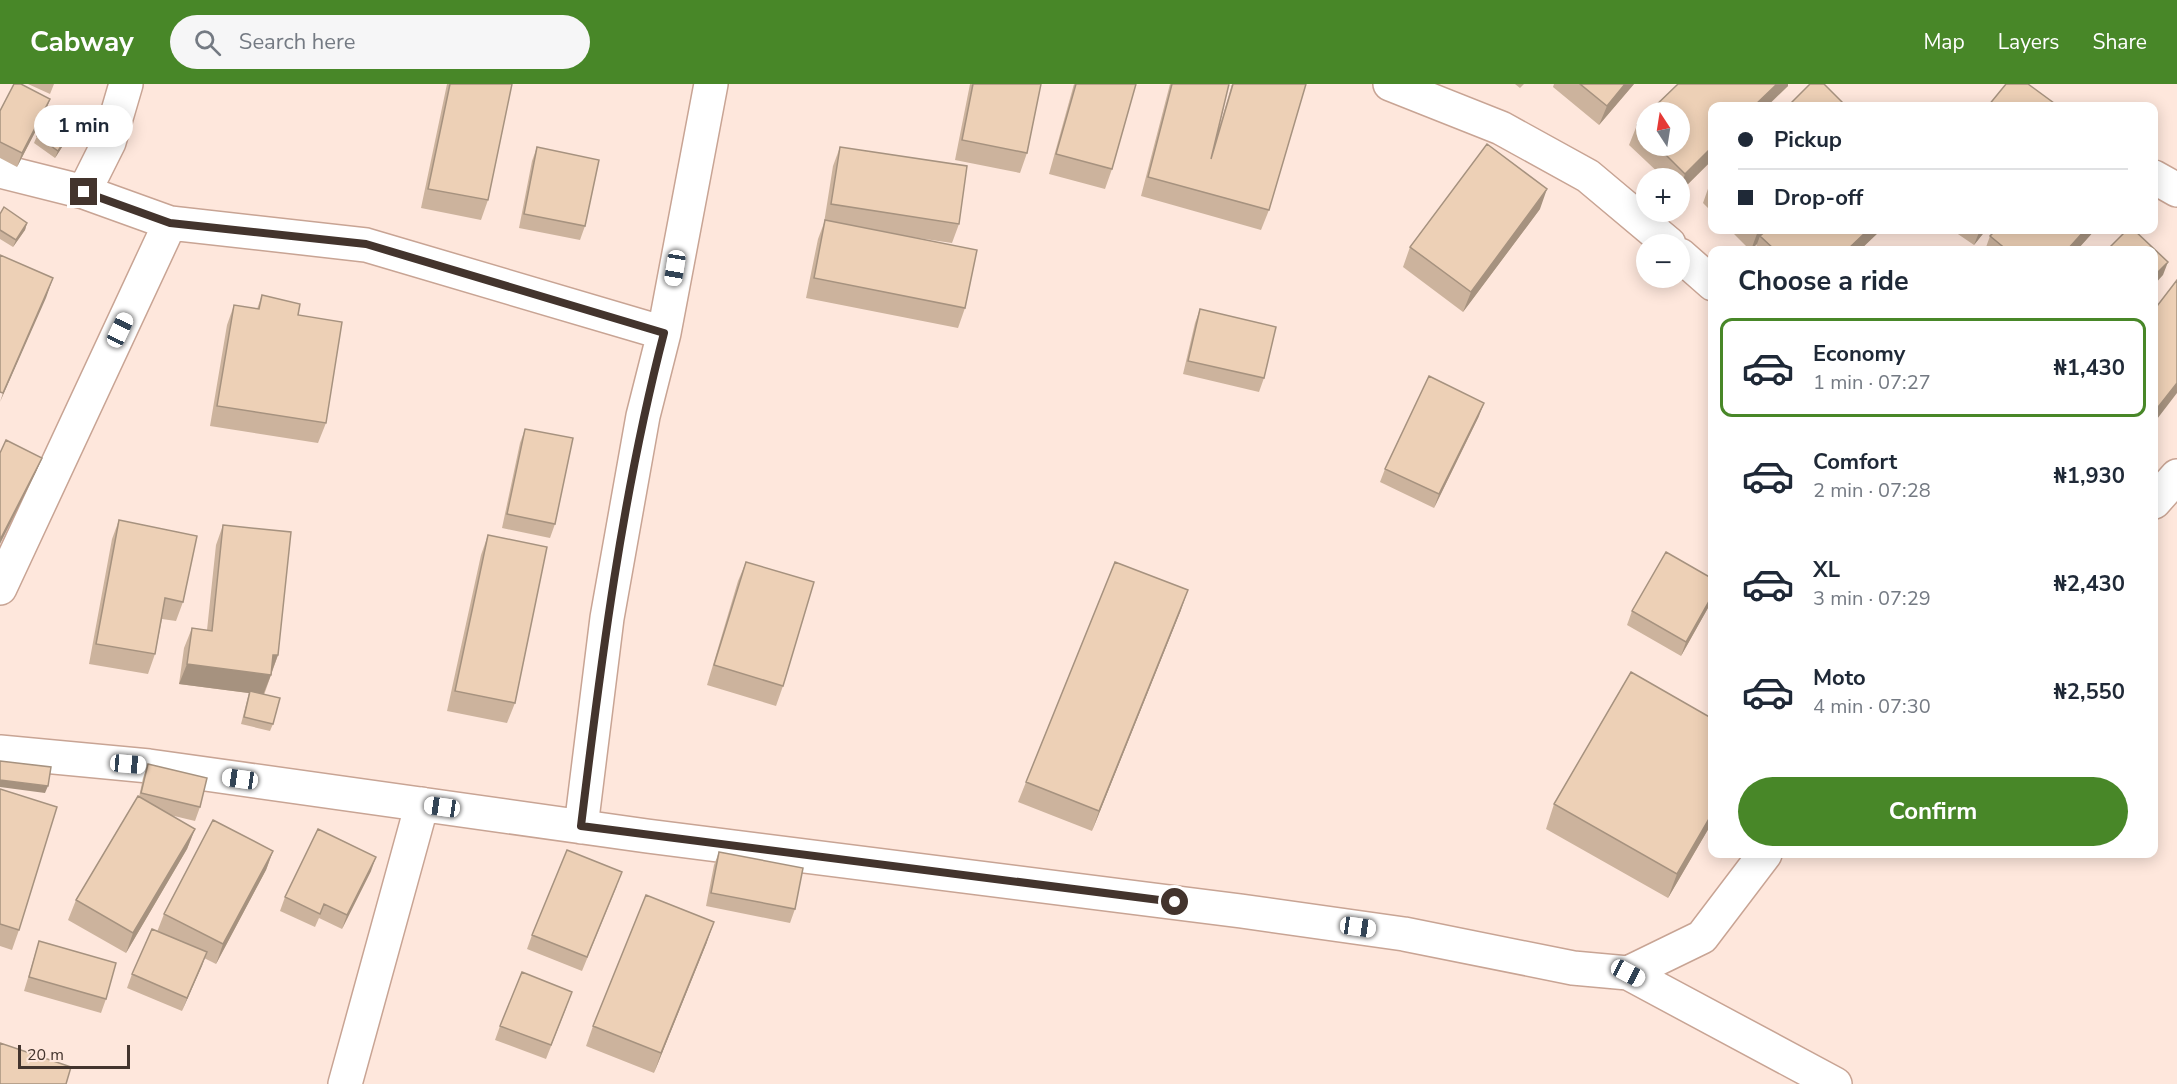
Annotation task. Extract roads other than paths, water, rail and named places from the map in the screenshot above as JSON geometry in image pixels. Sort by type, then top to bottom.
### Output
[{"type":"street","points":[[84,192],[109,142],[126,84]]},
{"type":"street","points":[[581,826],[607,618],[643,416],[664,333],[711,84]]},
{"type":"street","points":[[1390,84],[1501,128],[1588,176],[1657,234]]},
{"type":"street","points":[[0,171],[84,192],[170,223],[366,244],[664,333]]},
{"type":"street","points":[[2158,179],[2177,190]]},
{"type":"street","points":[[0,588],[170,223]]},
{"type":"street","points":[[1690,264],[1708,280]]},
{"type":"street","points":[[2158,497],[2177,476]]},
{"type":"street","points":[[0,752],[149,766],[581,826],[1241,911],[1404,934],[1573,968],[1628,973],[1835,1084]]},
{"type":"street","points":[[345,1084],[422,804]]},
{"type":"street","points":[[1628,973],[1702,937],[1762,858]]}]
